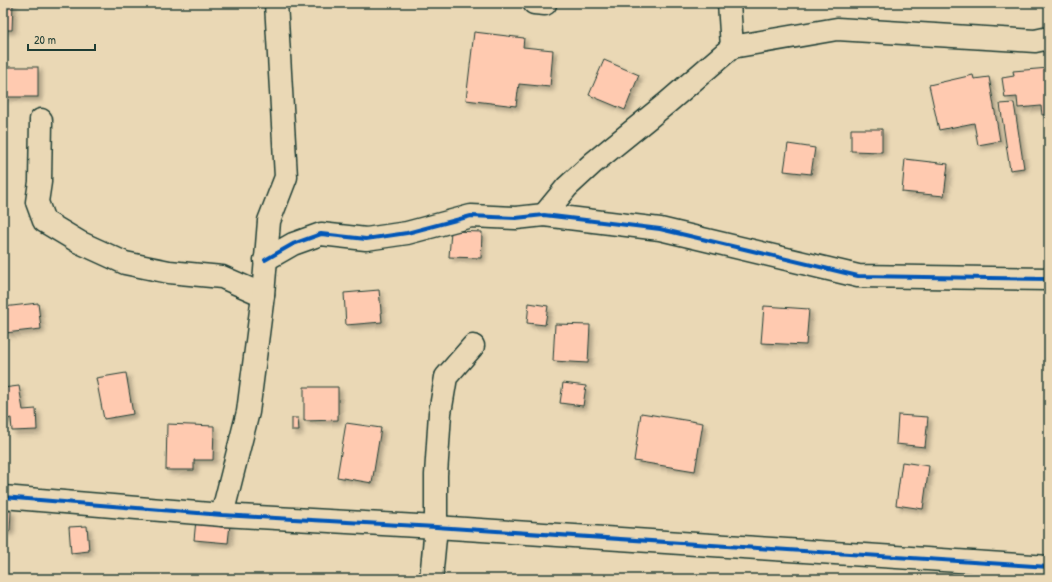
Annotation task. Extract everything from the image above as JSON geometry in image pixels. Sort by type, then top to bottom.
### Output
[{"type":"street","points":[[222,514],[248,412],[263,295],[269,221],[286,177],[276,3]]},
{"type":"street","points":[[534,3],[545,4]]},
{"type":"street","points":[[729,3],[732,47]]},
{"type":"street","points":[[544,215],[567,187],[593,162],[667,103],[732,47],[837,29],[1035,41],[1049,38]]},
{"type":"street","points":[[41,120],[40,182],[37,202],[44,221],[78,242],[125,263],[169,272],[222,277],[263,295]]},
{"type":"street","points":[[265,260],[293,244],[321,234],[366,239],[407,232],[471,216],[516,218],[544,215],[660,229],[858,276],[1049,279]]},
{"type":"street","points":[[431,579],[436,527],[436,475],[440,413],[446,377],[473,346]]},
{"type":"street","points":[[3,497],[222,514],[1049,567]]},
{"type":"building","points":[[3,3],[13,3],[12,30],[3,30]]},
{"type":"building","points":[[474,32],[524,38],[523,47],[553,50],[550,87],[519,84],[516,106],[466,100]]},
{"type":"building","points":[[604,60],[639,75],[625,110],[589,95]]},
{"type":"building","points":[[3,67],[38,67],[38,97],[3,97]]},
{"type":"building","points":[[1049,68],[1049,114],[1042,115],[1041,106],[1018,108],[1017,97],[1005,98],[1002,78],[1014,76],[1013,71]]},
{"type":"building","points":[[973,75],[974,79],[989,77],[1000,141],[978,145],[974,123],[939,130],[929,85]]},
{"type":"building","points":[[1014,103],[1024,168],[1010,170],[1000,104]]},
{"type":"building","points":[[1049,126],[1049,142],[1046,136],[1046,131]]},
{"type":"building","points":[[851,129],[882,129],[882,152],[851,151]]},
{"type":"building","points":[[788,144],[815,148],[811,174],[784,171]]},
{"type":"building","points":[[905,159],[948,164],[944,196],[902,192]]},
{"type":"building","points":[[451,231],[482,232],[481,258],[449,257]]},
{"type":"building","points":[[379,290],[382,322],[346,325],[344,293]]},
{"type":"building","points":[[38,303],[41,329],[5,333],[3,307]]},
{"type":"building","points":[[529,303],[548,306],[545,325],[527,323]]},
{"type":"building","points":[[764,306],[809,309],[806,345],[761,343]]},
{"type":"building","points":[[555,324],[590,325],[588,363],[553,361]]},
{"type":"building","points":[[126,373],[133,414],[104,419],[96,378]]},
{"type":"building","points":[[563,383],[586,386],[583,406],[560,403]]},
{"type":"building","points":[[19,386],[23,410],[36,409],[37,430],[12,431],[11,418],[3,420],[3,388]]},
{"type":"building","points":[[304,387],[338,387],[338,420],[304,421]]},
{"type":"building","points":[[641,413],[703,423],[695,471],[634,461]]},
{"type":"building","points":[[898,415],[928,417],[925,447],[896,444]]},
{"type":"building","points":[[292,418],[298,418],[299,431],[292,431]]},
{"type":"building","points":[[346,423],[381,428],[372,483],[337,477]]},
{"type":"building","points":[[167,424],[214,426],[213,460],[194,460],[194,470],[166,470]]},
{"type":"building","points":[[902,462],[929,466],[923,509],[896,505]]},
{"type":"building","points":[[3,511],[11,511],[10,531],[3,531]]},
{"type":"building","points":[[196,520],[230,524],[228,543],[194,540]]},
{"type":"building","points":[[87,526],[89,551],[71,553],[69,527]]},
{"type":"cycle path","points":[[265,260],[293,244],[321,234],[366,239],[407,233],[471,216],[516,218],[544,215],[660,229],[858,276],[1049,279]]},
{"type":"cycle path","points":[[3,497],[222,515],[436,527],[1049,567]]}]
